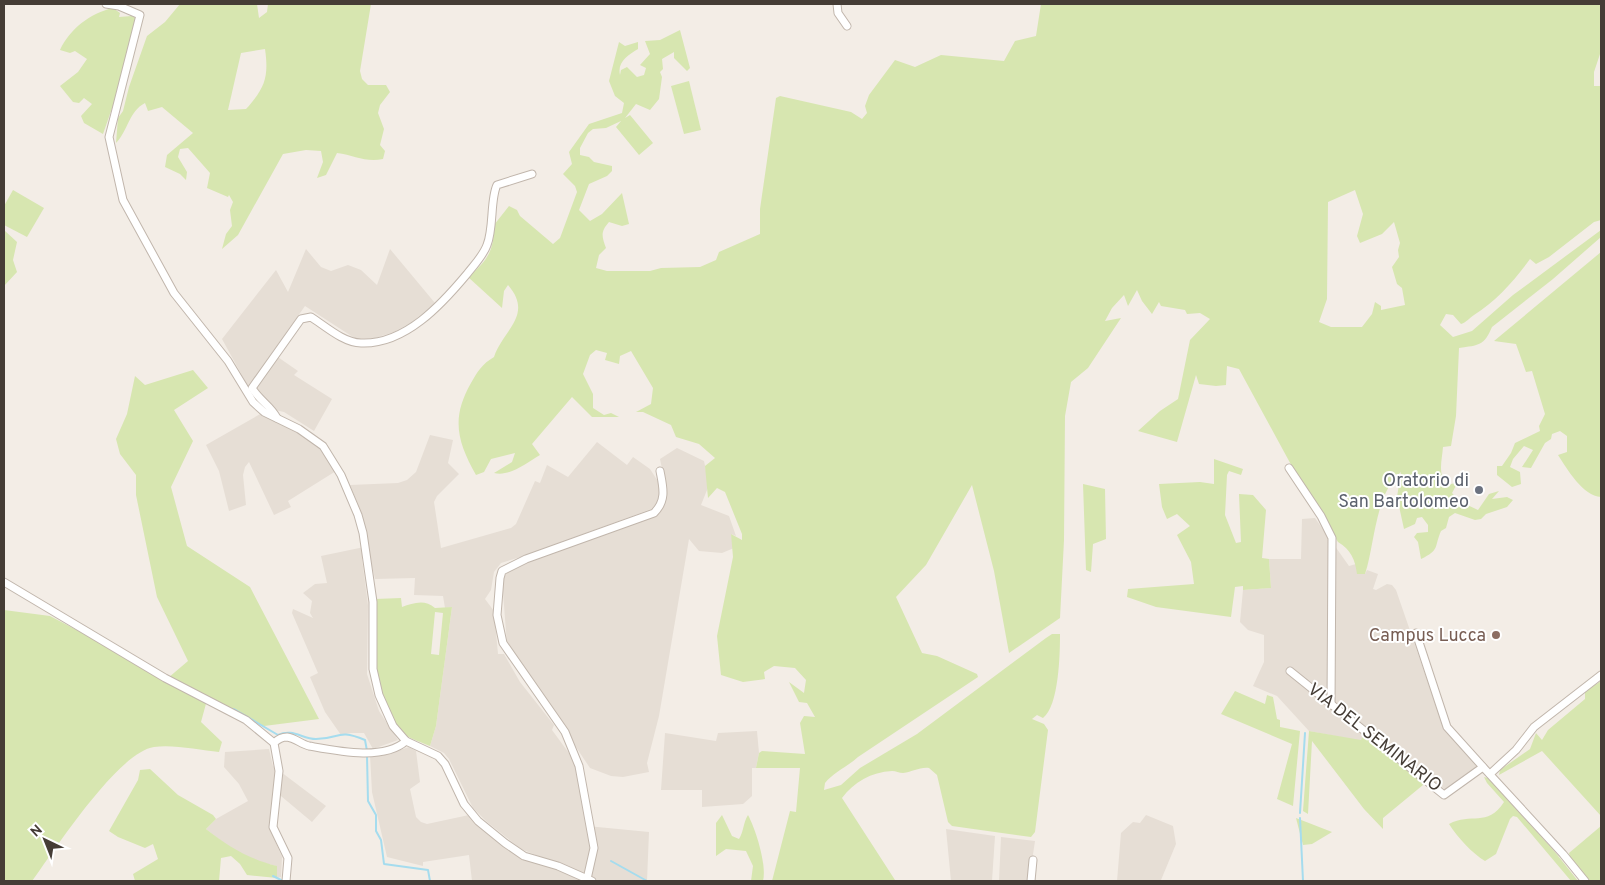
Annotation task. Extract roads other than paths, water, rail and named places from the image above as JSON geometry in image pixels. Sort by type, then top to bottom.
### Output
[{"type":"street","points":[[106,4],[119,6],[140,15],[109,137],[123,200],[174,293],[228,361],[253,402],[277,418],[299,429],[323,446],[349,492],[362,533],[373,602],[373,669],[379,695],[393,726],[406,741],[441,760],[464,804],[478,821],[505,843],[524,856],[558,866],[589,880],[594,848],[579,766],[565,732],[503,643],[497,614],[500,578],[502,571],[526,559],[654,513],[659,508],[664,494],[660,471]]},
{"type":"street","points":[[836,4],[838,13],[847,26]]},
{"type":"street","points":[[277,418],[272,407],[258,397],[252,388],[301,319],[311,317],[338,334],[362,343],[384,340],[417,323],[446,299],[484,250],[494,216],[494,193],[497,185],[532,174]]},
{"type":"street","points":[[1289,468],[1321,516],[1332,538],[1331,705]]},
{"type":"street","points":[[4,582],[165,678],[246,720],[274,743],[280,772],[273,827],[288,858],[287,880]]},
{"type":"street","points":[[1416,633],[1446,727],[1585,881]]},
{"type":"street","name":"VIA DEL SEMINARIO","points":[[1290,671],[1444,795],[1484,767]]},
{"type":"street","points":[[1490,774],[1516,750],[1534,727],[1601,675]]},
{"type":"street","points":[[274,743],[278,738],[288,737],[307,745],[381,753],[396,748],[406,741]]},
{"type":"street","points":[[1031,881],[1033,860]]},
{"type":"waterway","points":[[234,709],[278,735],[293,733],[311,739],[324,739],[344,734],[365,740],[367,751]]},
{"type":"waterway","points":[[1300,813],[1305,733]]},
{"type":"waterway","points":[[367,756],[368,801],[376,815],[376,831],[381,840],[384,864],[428,870],[430,881]]},
{"type":"waterway","points":[[1300,818],[1303,881]]},
{"type":"waterway","points":[[611,861],[647,881]]},
{"type":"waterway","points":[[273,876],[283,881]]},
{"type":"place","name":"Oratorio di San Bartolomeo","points":[[1479,490]]},
{"type":"place","name":"Campus Lucca","points":[[1496,635]]}]
